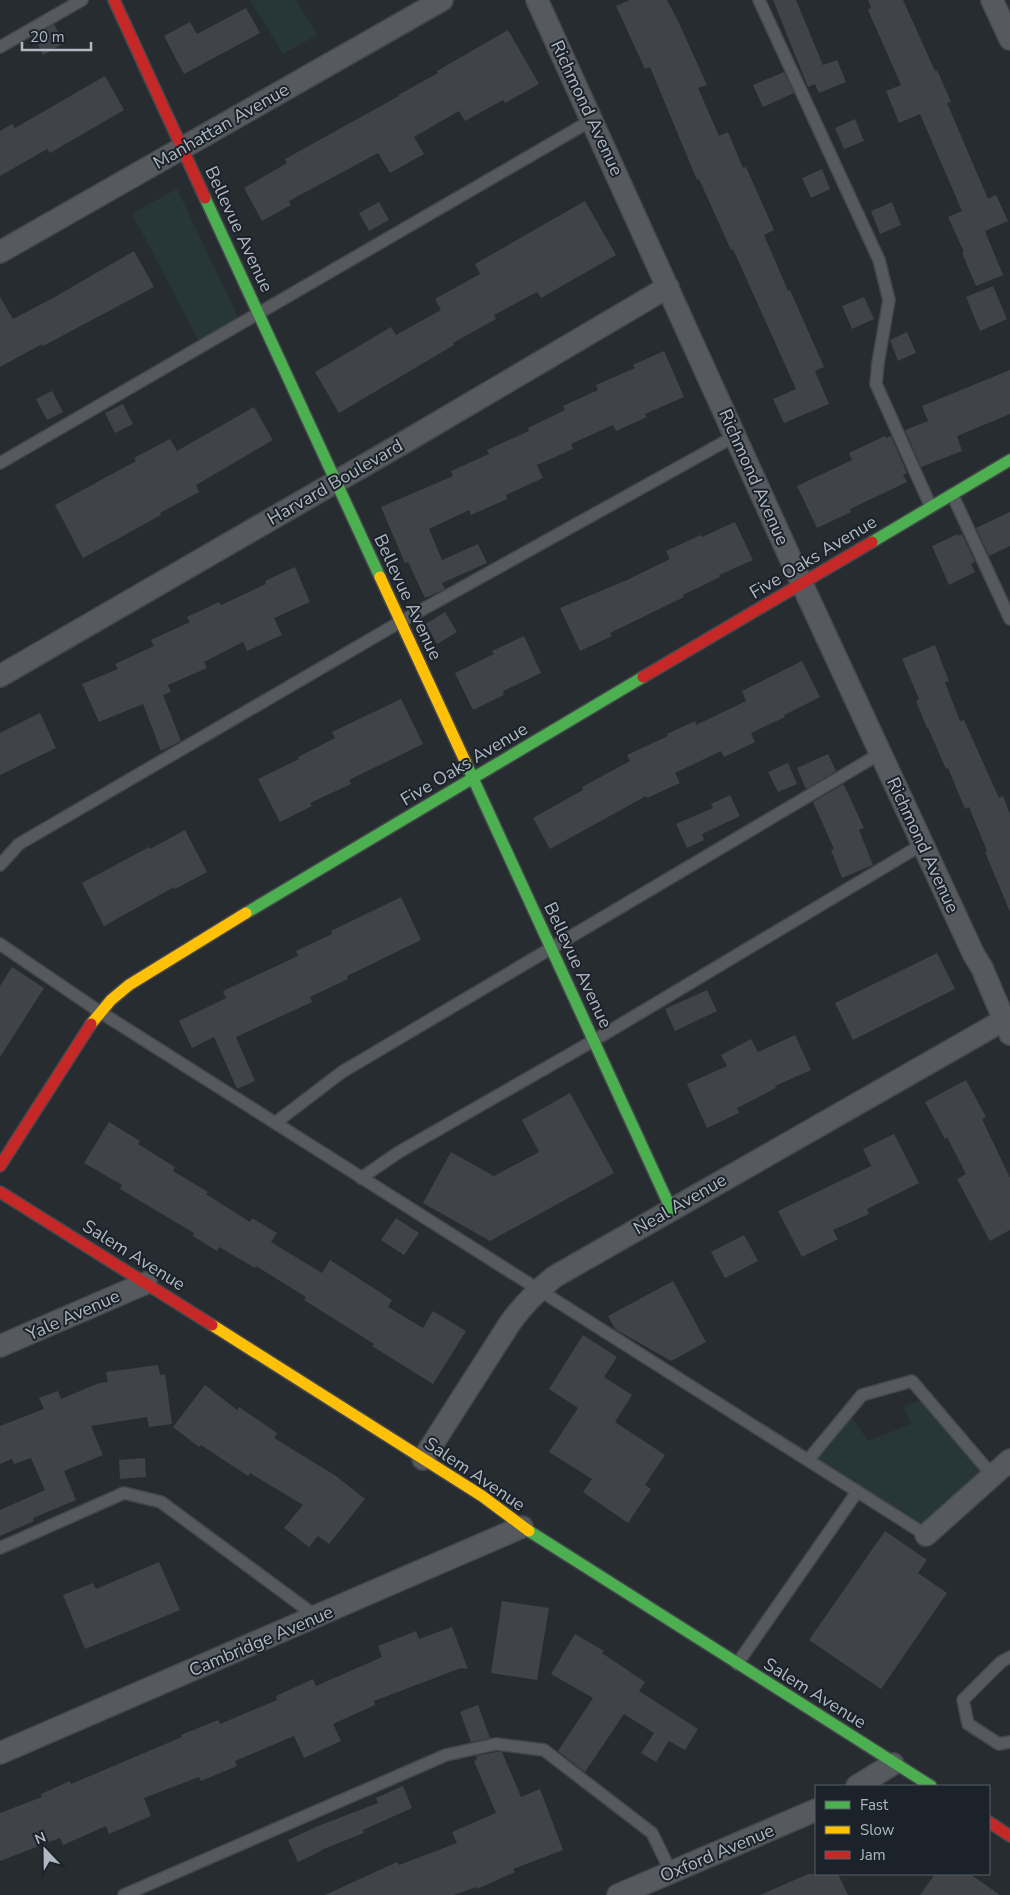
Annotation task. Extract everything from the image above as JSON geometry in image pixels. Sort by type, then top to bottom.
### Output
[{"type":"street","name":"Bellevue Avenue","points":[[114,0],[671,1209]]},
{"type":"street","name":"Manhattan Avenue","points":[[0,252],[442,0]]},
{"type":"street","name":"Richmond Avenue","points":[[537,0],[802,584],[974,955],[1005,1013]]},
{"type":"street","points":[[992,0],[1010,40]]},
{"type":"street","name":"Harvard Boulevard","points":[[0,676],[668,287]]},
{"type":"street","name":"Five Oaks Avenue","points":[[0,1166],[100,1012],[117,995],[145,975],[1010,460]]},
{"type":"street","name":"Neal Avenue","points":[[423,1459],[510,1323],[521,1307],[538,1290],[573,1265],[1005,1013]]},
{"type":"street","name":"Salem Avenue","points":[[0,1192],[482,1496],[522,1528],[893,1764],[929,1785]]},
{"type":"street","name":"Yale Avenue","points":[[0,1346],[146,1283]]},
{"type":"street","points":[[926,1534],[1010,1460]]},
{"type":"street","name":"Cambridge Avenue","points":[[0,1753],[522,1528]]},
{"type":"street","points":[[859,1785],[893,1764]]},
{"type":"street","name":"Oxford Avenue","points":[[618,1895],[815,1810]]},
{"type":"street","points":[[990,1823],[1010,1836]]},
{"type":"lane","points":[[0,47],[82,0]]},
{"type":"lane","points":[[759,0],[879,260],[889,300],[876,384],[931,507]]},
{"type":"lane","points":[[0,463],[592,120]]},
{"type":"lane","points":[[0,865],[19,844],[400,622],[735,436]]},
{"type":"lane","points":[[952,494],[1010,620]]},
{"type":"lane","points":[[275,1123],[342,1072],[881,753]]},
{"type":"lane","points":[[361,1178],[399,1152],[593,1041],[923,844]]},
{"type":"lane","points":[[0,944],[100,1012],[926,1534]]},
{"type":"lane","points":[[808,1460],[862,1394],[912,1381],[992,1475]]},
{"type":"lane","points":[[737,1664],[857,1492]]},
{"type":"lane","points":[[0,1548],[124,1493],[162,1502],[317,1617]]},
{"type":"lane","points":[[1010,1657],[1001,1662],[963,1700],[968,1724],[999,1744],[1010,1742]]},
{"type":"lane","points":[[124,1895],[446,1755],[496,1744],[544,1750],[652,1832],[671,1872]]},
{"type":"shaded area","points":[[250,0],[296,0],[317,35],[283,54]]},
{"type":"shaded area","points":[[177,189],[239,319],[198,340],[132,213]]},
{"type":"shaded area","points":[[927,1398],[992,1475],[926,1535],[808,1460],[848,1412],[868,1441],[911,1424],[904,1406]]},
{"type":"building","points":[[630,0],[667,0],[678,21],[707,85],[698,88],[719,136],[728,132],[743,168],[746,167],[774,230],[764,235],[824,367],[815,371],[829,404],[784,423],[773,399],[796,389],[733,249],[731,250],[699,179],[697,180],[650,67],[645,69],[616,6]]},
{"type":"building","points":[[773,0],[796,0],[823,65],[837,60],[846,82],[819,93],[815,84],[808,87]]},
{"type":"building","points":[[868,0],[903,0],[951,102],[947,103],[988,199],[996,195],[1008,221],[985,231],[1003,275],[976,286],[962,253],[964,252],[948,217],[962,211],[920,114],[899,123],[886,91],[901,85],[868,10],[871,8]]},
{"type":"building","points":[[246,8],[260,33],[184,74],[164,36],[190,22],[197,34]]},
{"type":"building","points":[[54,24],[64,43],[43,55],[34,36]]},
{"type":"building","points":[[508,30],[539,84],[505,103],[503,100],[465,121],[459,111],[414,137],[424,154],[390,173],[378,153],[289,201],[291,205],[262,221],[244,188],[287,163],[285,159],[399,96],[438,73],[437,71]]},
{"type":"building","points":[[784,72],[794,93],[763,107],[753,85]]},
{"type":"building","points":[[105,76],[124,110],[50,153],[47,149],[0,176],[0,131],[12,124],[15,128]]},
{"type":"building","points":[[855,119],[864,141],[844,149],[835,128]]},
{"type":"building","points":[[822,169],[830,189],[811,198],[802,178]]},
{"type":"building","points":[[585,201],[616,255],[541,298],[537,292],[494,315],[496,319],[339,413],[315,372],[391,327],[396,335],[441,310],[435,299],[480,274],[475,264]]},
{"type":"building","points":[[379,202],[389,220],[369,231],[359,213]]},
{"type":"building","points":[[892,202],[901,225],[880,234],[871,211]]},
{"type":"building","points":[[134,251],[154,287],[0,367],[0,297],[13,319]]},
{"type":"building","points":[[993,286],[1007,319],[980,331],[966,297]]},
{"type":"building","points":[[864,297],[874,319],[852,329],[842,306]]},
{"type":"building","points":[[907,332],[916,353],[898,361],[890,340]]},
{"type":"building","points":[[664,351],[684,397],[645,414],[647,417],[616,431],[613,425],[571,444],[573,449],[537,465],[543,478],[506,495],[507,499],[471,515],[469,510],[429,529],[442,560],[478,544],[487,563],[442,583],[445,589],[425,598],[408,562],[405,563],[381,507],[453,476],[451,471],[489,454],[487,450],[529,431],[528,428],[565,410],[563,406],[598,390],[596,385],[635,368],[633,365]]},
{"type":"building","points":[[1010,370],[1010,414],[957,436],[962,451],[921,467],[905,430],[928,421],[922,406]]},
{"type":"building","points":[[52,391],[63,412],[47,420],[36,399]]},
{"type":"building","points":[[123,404],[133,424],[115,433],[105,413]]},
{"type":"building","points":[[254,407],[273,440],[196,485],[199,492],[83,558],[55,505],[136,461],[134,458],[170,439],[177,451]]},
{"type":"building","points":[[885,436],[886,438],[891,436],[907,473],[903,475],[907,482],[850,509],[851,512],[817,528],[797,486],[852,460],[849,453]]},
{"type":"building","points":[[1010,512],[1010,546],[989,556],[976,528]]},
{"type":"building","points":[[735,522],[753,560],[719,575],[720,577],[683,595],[684,597],[610,633],[612,636],[580,651],[560,608],[627,580],[670,559],[666,551]]},
{"type":"building","points":[[958,534],[958,536],[962,534],[975,562],[971,564],[975,572],[949,585],[932,546]]},
{"type":"building","points":[[295,567],[310,602],[274,618],[282,635],[247,651],[243,642],[204,662],[207,668],[168,685],[171,692],[163,695],[181,741],[161,751],[143,704],[99,722],[82,684],[118,669],[115,664],[154,646],[151,640],[190,622],[187,617],[219,602],[221,605],[266,584],[265,581]]},
{"type":"building","points":[[445,612],[457,632],[437,644],[426,624]]},
{"type":"building","points":[[524,636],[541,673],[503,691],[504,695],[473,710],[455,673],[494,654],[492,651]]},
{"type":"building","points":[[935,645],[949,681],[945,682],[960,721],[964,720],[999,798],[1003,796],[1010,814],[1010,912],[969,807],[965,809],[948,768],[946,769],[927,728],[916,701],[919,699],[902,659]]},
{"type":"building","points":[[802,661],[820,697],[784,715],[785,717],[751,733],[755,742],[724,757],[721,751],[675,773],[680,783],[647,798],[646,796],[550,849],[533,818],[583,790],[582,787],[630,761],[627,755],[695,721],[696,725],[746,701],[742,691]]},
{"type":"building","points":[[401,699],[423,744],[349,780],[351,784],[310,803],[312,806],[280,822],[258,779],[299,759],[298,757],[335,738],[332,732]]},
{"type":"building","points":[[40,713],[56,748],[0,775],[0,733]]},
{"type":"building","points":[[828,754],[836,771],[806,789],[797,768]]},
{"type":"building","points":[[788,763],[797,784],[778,792],[768,772]]},
{"type":"building","points":[[844,785],[864,828],[859,830],[873,865],[842,878],[831,850],[834,849],[813,802]]},
{"type":"building","points":[[730,795],[740,816],[702,834],[704,840],[687,848],[676,824],[713,808],[711,804]]},
{"type":"building","points":[[185,830],[207,872],[175,889],[174,887],[104,926],[82,883]]},
{"type":"building","points":[[401,897],[421,940],[347,976],[348,979],[310,997],[312,1002],[236,1037],[255,1081],[237,1089],[214,1037],[192,1048],[179,1021],[226,998],[223,991],[298,956],[296,951],[332,934],[331,931]]},
{"type":"building","points":[[937,953],[955,989],[853,1040],[835,1003]]},
{"type":"building","points":[[12,967],[44,988],[0,1057],[0,986]]},
{"type":"building","points":[[707,990],[717,1011],[675,1031],[665,1009]]},
{"type":"building","points":[[795,1035],[811,1070],[775,1086],[776,1088],[737,1108],[739,1113],[707,1128],[687,1084],[727,1066],[721,1055],[751,1039],[758,1052]]},
{"type":"building","points":[[966,1080],[986,1117],[982,1119],[1010,1178],[1010,1230],[990,1241],[957,1179],[966,1174],[947,1137],[945,1139],[925,1102]]},
{"type":"building","points":[[570,1093],[614,1173],[490,1241],[423,1203],[451,1152],[494,1176],[539,1152],[522,1120]]},
{"type":"building","points":[[109,1122],[140,1141],[138,1144],[175,1167],[173,1171],[208,1192],[206,1194],[250,1222],[252,1218],[277,1233],[271,1242],[322,1273],[330,1260],[392,1300],[388,1307],[423,1328],[433,1311],[466,1331],[433,1384],[304,1300],[306,1297],[256,1266],[255,1268],[219,1247],[217,1251],[193,1236],[194,1233],[120,1189],[122,1185],[84,1163]]},
{"type":"building","points":[[894,1134],[919,1183],[867,1209],[869,1214],[833,1230],[838,1239],[802,1257],[778,1211],[871,1166],[863,1149]]},
{"type":"building","points":[[396,1218],[419,1233],[404,1255],[381,1240]]},
{"type":"building","points":[[744,1235],[758,1261],[725,1278],[711,1252]]},
{"type":"building","points":[[673,1281],[706,1342],[671,1361],[615,1329],[608,1316]]},
{"type":"building","points":[[583,1335],[617,1357],[604,1377],[632,1395],[615,1422],[665,1455],[645,1485],[651,1489],[628,1523],[583,1492],[592,1479],[549,1452],[578,1408],[549,1389]]},
{"type":"building","points":[[158,1365],[160,1375],[165,1374],[172,1424],[149,1427],[147,1417],[91,1426],[103,1455],[64,1471],[76,1500],[33,1518],[34,1521],[0,1536],[0,1510],[45,1490],[31,1458],[14,1464],[12,1459],[0,1464],[0,1426],[44,1409],[39,1398],[58,1391],[61,1399],[99,1383],[108,1382],[106,1372]]},
{"type":"building","points":[[205,1385],[237,1410],[239,1407],[277,1433],[274,1438],[336,1476],[365,1499],[329,1544],[318,1536],[309,1547],[284,1528],[303,1505],[250,1473],[248,1476],[201,1445],[199,1447],[173,1427]]},
{"type":"building","points":[[145,1458],[146,1477],[120,1479],[119,1460]]},
{"type":"building","points":[[885,1531],[927,1560],[918,1573],[947,1593],[881,1689],[809,1640]]},
{"type":"building","points":[[159,1562],[180,1610],[85,1649],[63,1595],[93,1583],[96,1589]]},
{"type":"building","points":[[502,1601],[549,1608],[537,1680],[491,1673]]},
{"type":"building","points":[[452,1627],[468,1669],[461,1668],[374,1701],[375,1705],[333,1724],[341,1741],[304,1758],[294,1736],[235,1761],[237,1766],[201,1781],[199,1777],[144,1798],[151,1816],[109,1834],[106,1826],[63,1845],[60,1838],[0,1861],[0,1813],[42,1797],[41,1794],[70,1781],[71,1784],[182,1737],[181,1735],[218,1720],[220,1724],[277,1700],[276,1696],[313,1679],[316,1686],[382,1657],[378,1646],[416,1631],[419,1639]]},
{"type":"building","points":[[575,1634],[604,1651],[602,1653],[645,1682],[639,1691],[698,1729],[685,1750],[669,1741],[656,1762],[641,1753],[654,1733],[624,1714],[585,1772],[558,1751],[593,1698],[551,1674]]},
{"type":"building","points":[[478,1705],[490,1738],[471,1742],[460,1712]]},
{"type":"building","points":[[502,1752],[521,1797],[540,1789],[563,1850],[513,1869],[515,1872],[477,1889],[476,1887],[454,1895],[325,1895],[397,1862],[399,1865],[457,1843],[452,1832],[496,1813],[474,1761],[477,1760],[476,1756]]},
{"type":"building","points":[[403,1786],[412,1808],[363,1830],[364,1833],[321,1850],[298,1862],[288,1840],[318,1826],[378,1803],[376,1798]]},
{"type":"building","points":[[808,1874],[815,1874],[838,1875],[848,1895],[760,1895]]},
{"type":"building","points":[[934,1875],[971,1875],[1000,1895],[920,1895]]},
{"type":"traffic: fast","points":[[205,198],[380,577]]},
{"type":"traffic: fast","points":[[872,542],[1010,460]]},
{"type":"traffic: fast","points":[[246,913],[643,677]]},
{"type":"traffic: fast","points":[[465,761],[671,1209]]},
{"type":"traffic: fast","points":[[529,1531],[929,1785]]},
{"type":"traffic: slow","points":[[380,577],[465,761]]},
{"type":"traffic: slow","points":[[91,1024],[111,1000],[129,985],[246,913]]},
{"type":"traffic: slow","points":[[212,1325],[482,1496],[529,1531]]},
{"type":"traffic: jam","points":[[114,0],[205,198]]},
{"type":"traffic: jam","points":[[643,677],[872,542]]},
{"type":"traffic: jam","points":[[0,1166],[91,1024]]},
{"type":"traffic: jam","points":[[0,1192],[212,1325]]},
{"type":"traffic: jam","points":[[990,1823],[1010,1836]]}]
